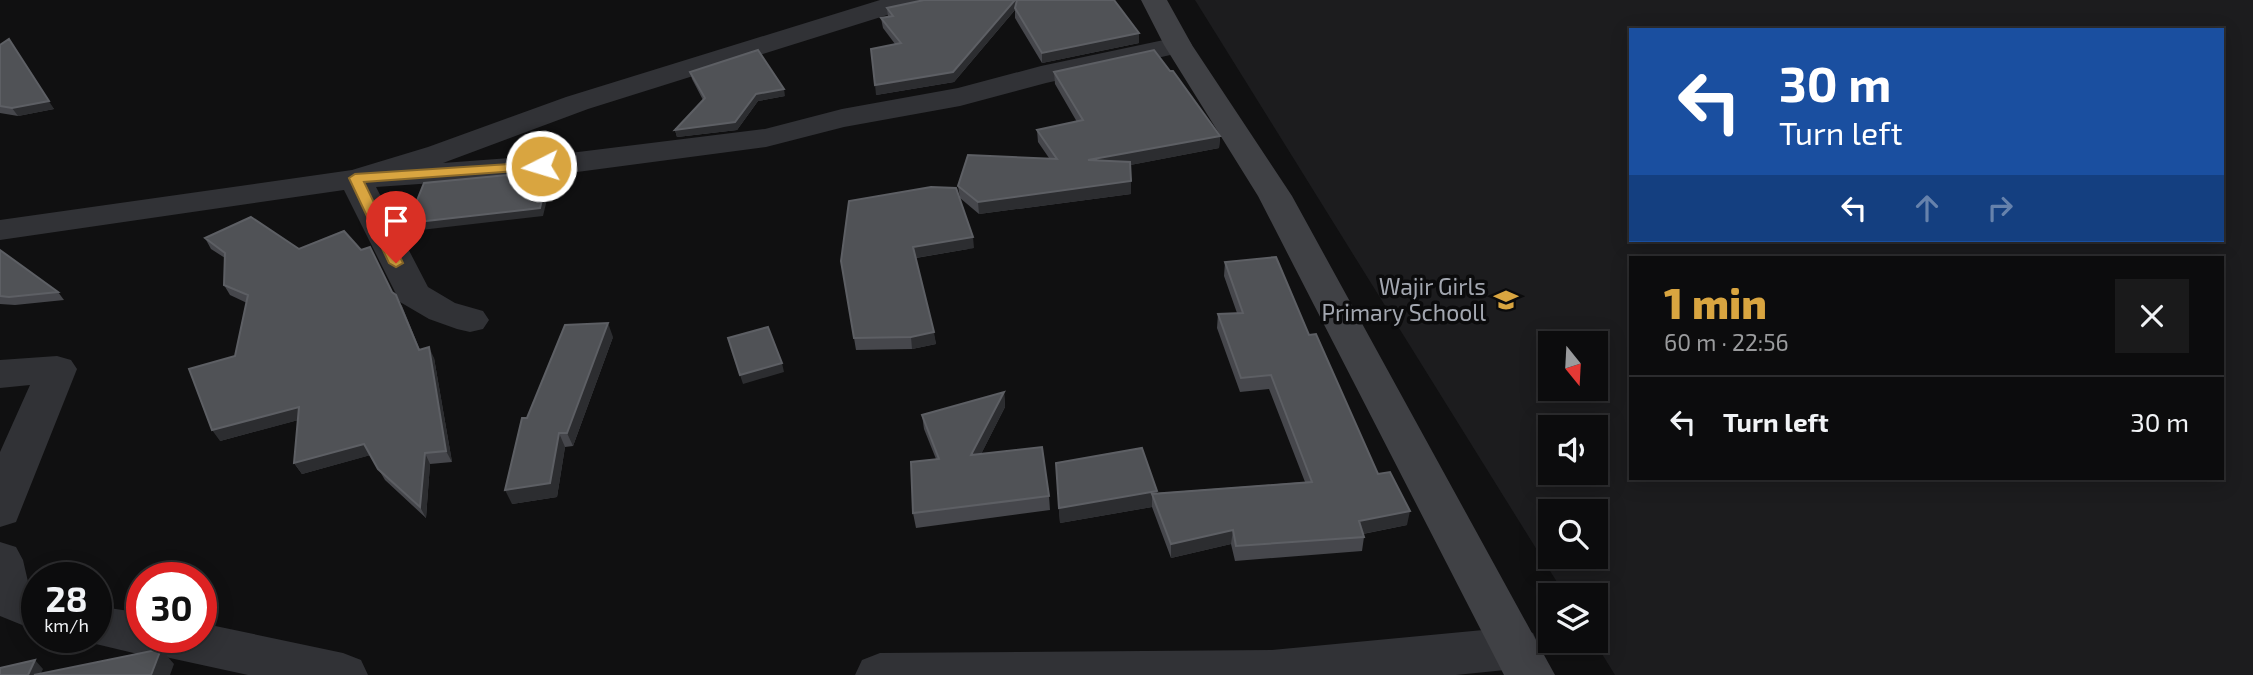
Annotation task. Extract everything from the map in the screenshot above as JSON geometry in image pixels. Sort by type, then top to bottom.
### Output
[{"type":"street","points":[[355,178],[439,154],[577,103],[907,0]]},
{"type":"street","points":[[880,675],[1272,672],[1523,662],[1275,197],[1178,45],[1154,0]]},
{"type":"street","points":[[0,230],[355,178],[562,164],[766,138],[842,118],[960,97],[1041,75],[1178,45]]},
{"type":"street","points":[[355,178],[413,294],[442,311],[470,320]]},
{"type":"street","points":[[0,373],[57,369],[23,447],[0,510]]},
{"type":"street","points":[[0,559],[7,598],[21,604]]},
{"type":"street","points":[[217,647],[343,675]]},
{"type":"shaded area","name":"Wajir Girls Primary Schooll","points":[[1195,0],[2253,0],[2253,675],[1615,675],[1601,653],[1608,653],[1608,583],[1558,583],[1549,569],[1608,569],[1608,499],[1538,499],[1538,552]]},
{"type":"building","points":[[924,0],[1015,0],[953,72],[875,85],[871,49],[901,43],[881,18],[893,16],[887,8]]},
{"type":"building","points":[[1017,0],[1114,0],[1139,33],[1042,53],[1015,8]]},
{"type":"building","points":[[9,39],[49,101],[12,108],[0,106],[0,45]]},
{"type":"building","points":[[758,50],[784,89],[756,94],[735,122],[675,130],[705,98],[690,72]]},
{"type":"building","points":[[1154,50],[1170,71],[1173,71],[1220,136],[1088,160],[1130,162],[1131,181],[978,202],[958,186],[968,155],[1057,159],[1037,130],[1083,120],[1054,72]]},
{"type":"building","points":[[549,171],[540,208],[408,223],[424,183]]},
{"type":"building","points":[[931,187],[956,188],[973,237],[913,247],[934,332],[911,337],[854,338],[841,261],[849,201]]},
{"type":"building","points":[[251,217],[299,249],[344,231],[361,250],[370,247],[396,295],[419,350],[429,347],[446,451],[425,453],[420,507],[378,469],[364,444],[294,463],[299,407],[212,430],[189,369],[235,356],[248,295],[224,285],[225,253],[205,238]]},
{"type":"building","points":[[0,250],[58,292],[0,296]]},
{"type":"building","points":[[1276,257],[1309,335],[1316,334],[1378,474],[1390,472],[1410,511],[1359,521],[1364,537],[1236,546],[1233,530],[1171,544],[1152,494],[1312,482],[1271,375],[1241,378],[1218,314],[1243,313],[1225,262]]},
{"type":"building","points":[[608,323],[567,433],[559,433],[550,483],[505,490],[522,418],[527,418],[565,325]]},
{"type":"building","points":[[768,327],[782,363],[740,375],[728,338]]},
{"type":"building","points":[[1004,392],[971,455],[1042,447],[1049,496],[913,513],[911,462],[939,459],[922,415]]},
{"type":"building","points":[[1142,448],[1157,491],[1059,508],[1056,463]]},
{"type":"building","points":[[141,653],[159,653],[151,675],[34,675]]},
{"type":"building","points":[[35,660],[28,675],[0,675],[0,668]]},
{"type":"place","name":"Wajir Girls Primary Schooll","points":[[1506,300]]},
{"type":"route","points":[[396,263],[355,178],[541,166]]}]
